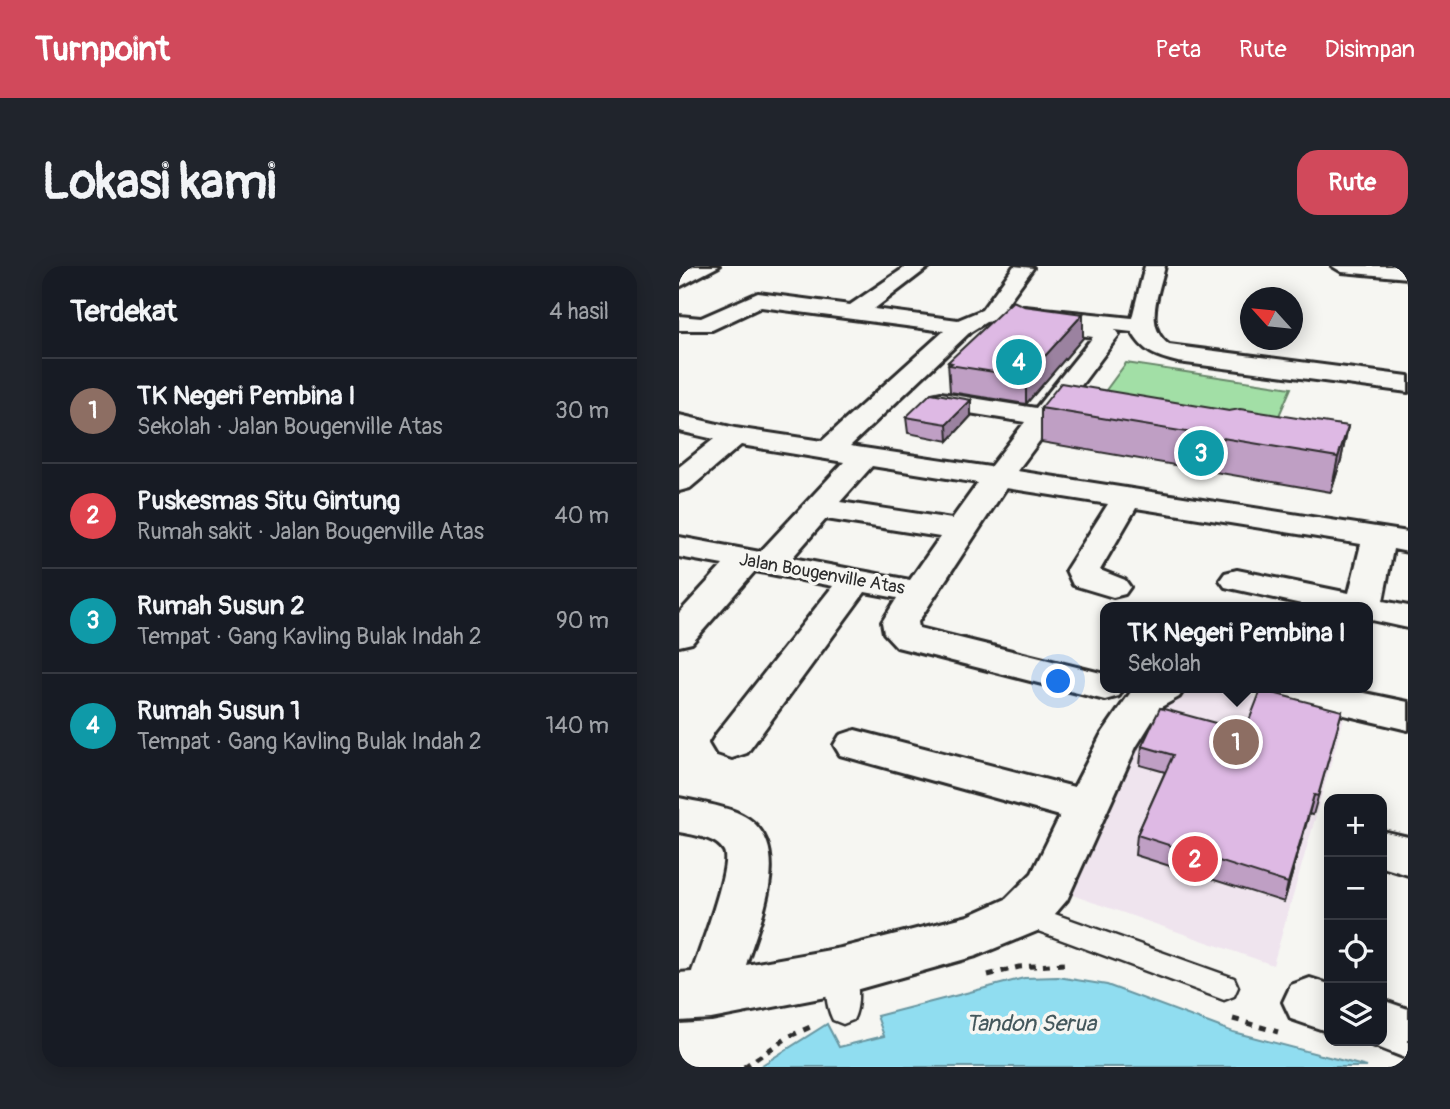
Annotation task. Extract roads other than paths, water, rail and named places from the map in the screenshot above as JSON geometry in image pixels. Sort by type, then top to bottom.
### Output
[{"type":"street","points":[[679,281],[709,266]]},
{"type":"street","points":[[855,312],[919,266]]},
{"type":"street","points":[[1155,266],[1141,326],[1147,342],[1166,353],[1408,384]]},
{"type":"street","points":[[1342,266],[1408,272]]},
{"type":"street","points":[[993,313],[993,307],[1023,268]]},
{"type":"street","points":[[679,323],[704,325],[758,300],[962,327]]},
{"type":"street","points":[[829,450],[962,327],[993,313],[1027,311],[1141,326]]},
{"type":"street","points":[[919,592],[996,476],[1107,335],[1027,311]]},
{"type":"street","points":[[941,401],[1047,410],[1078,408]]},
{"type":"street","points":[[679,423],[735,436],[1394,540],[1368,602]]},
{"type":"street","points":[[679,482],[735,436]]},
{"type":"street","points":[[679,635],[818,508],[865,456]]},
{"type":"street","points":[[1113,587],[1085,578],[1083,570],[1128,496]]},
{"type":"street","points":[[818,508],[958,530]]},
{"type":"street","name":"Jalan Bougenville Atas","points":[[679,547],[919,592],[900,622],[902,633],[910,639],[1100,683]]},
{"type":"street","points":[[732,743],[856,580]]},
{"type":"street","points":[[1237,580],[1338,602]]},
{"type":"street","points":[[1373,610],[1408,617]]},
{"type":"street","points":[[679,816],[722,825],[741,837],[749,855],[747,879],[695,996],[842,991],[1024,914],[1050,886],[1088,807],[1116,745],[1130,693]]},
{"type":"street","points":[[1347,694],[1408,716]]},
{"type":"street","points":[[855,745],[1088,807]]},
{"type":"street","points":[[1387,850],[1408,856]]},
{"type":"street","points":[[1387,1027],[1408,1034]]},
{"type":"lane","points":[[1024,914],[1224,988]]},
{"type":"water","name":"Tandon Serua","points":[[1058,977],[1107,985],[1233,1032],[1367,1067],[759,1067],[827,1024],[839,1047],[884,1036],[877,1016],[1024,978]]},
{"type":"place","name":"Rumah Susun 1","points":[[1019,362]]},
{"type":"place","name":"Rumah Susun 2","points":[[1201,453]]},
{"type":"place","name":"TK Negeri Pembina I","points":[[1236,742]]},
{"type":"place","name":"Puskesmas Situ Gintung","points":[[1195,859]]}]
